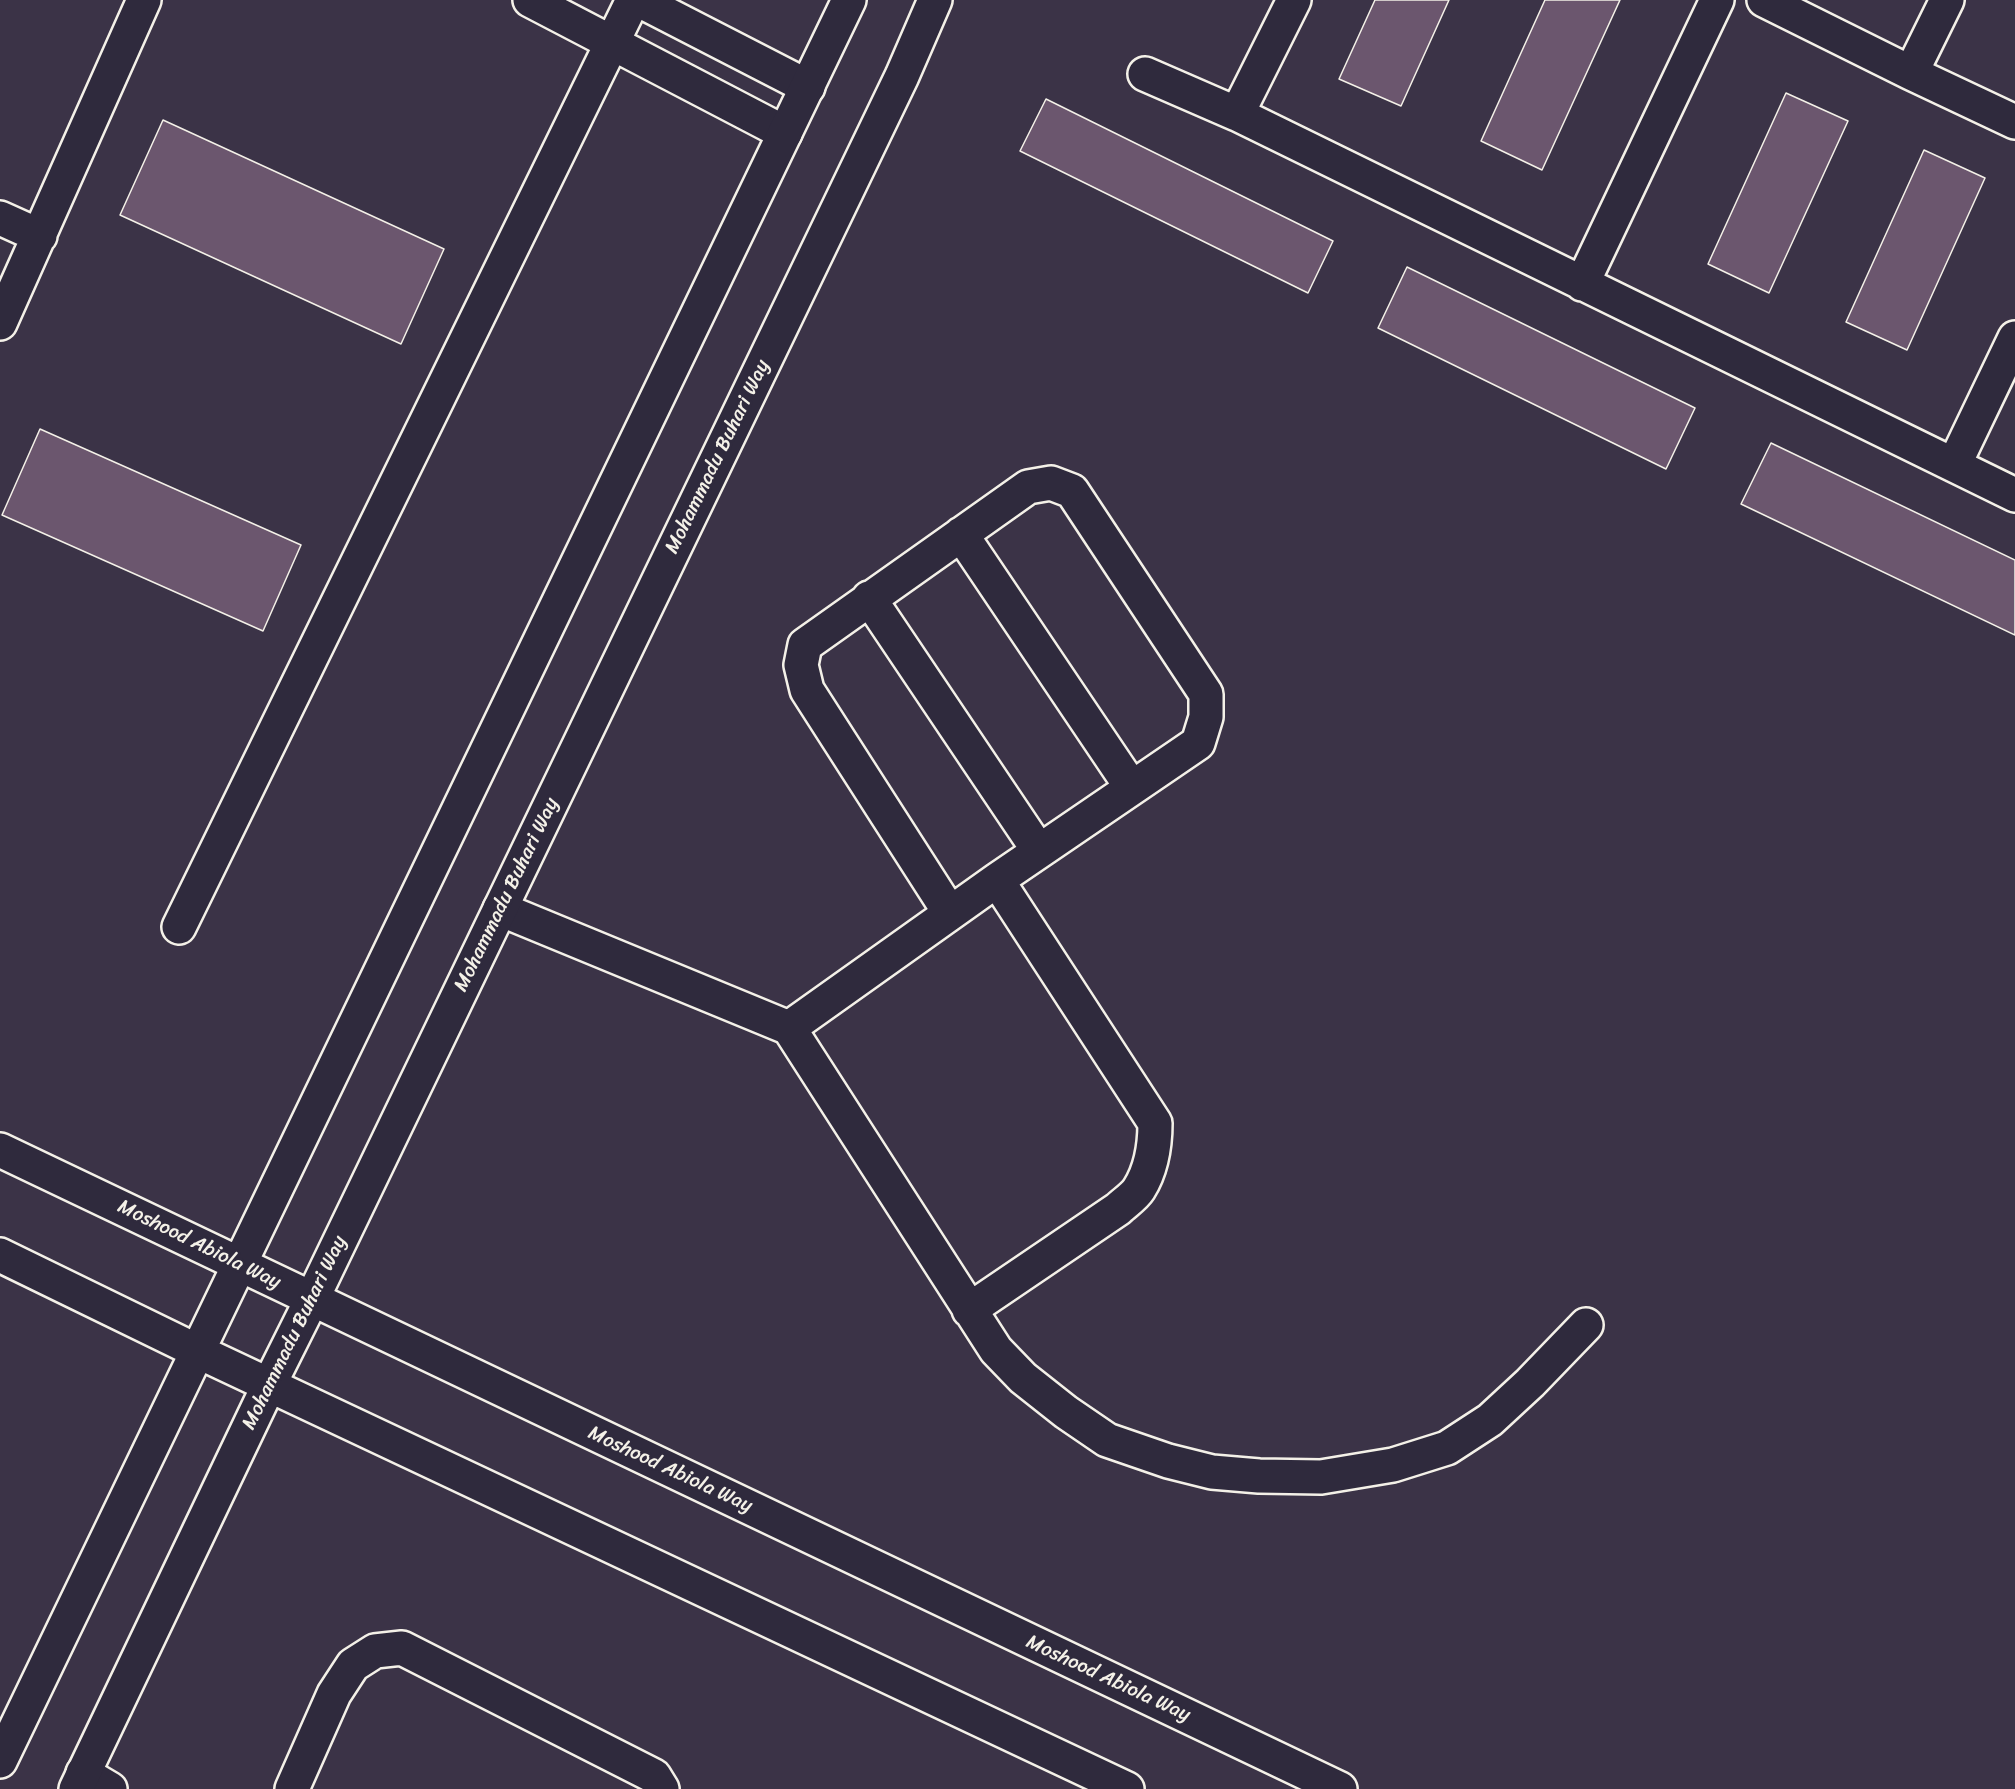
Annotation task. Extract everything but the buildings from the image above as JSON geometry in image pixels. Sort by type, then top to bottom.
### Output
[{"type":"main road","points":[[0,323],[144,0]]},
{"type":"main road","points":[[530,0],[785,133]]},
{"type":"main road","points":[[179,927],[633,0]]},
{"type":"main road","points":[[639,0],[808,87]]},
{"type":"main road","points":[[0,1761],[849,0]]},
{"type":"main road","name":"Mohammadu Buhari Way","points":[[90,1784],[269,1384],[902,76],[935,0]]},
{"type":"main road","points":[[1238,114],[1294,0]]},
{"type":"main road","points":[[1582,285],[1717,0]]},
{"type":"main road","points":[[1764,0],[2015,122]]},
{"type":"main road","points":[[1911,73],[1947,0]]},
{"type":"main road","points":[[1145,74],[1238,114],[1582,285],[2015,495]]},
{"type":"main road","points":[[0,218],[40,236]]},
{"type":"main road","points":[[1954,465],[2015,338]]},
{"type":"main road","points":[[789,1028],[997,880],[1198,743],[1206,717],[1206,694],[1072,491],[1051,483],[1028,487],[869,598],[806,645],[801,665],[807,690],[950,913]]},
{"type":"main road","points":[[961,534],[1132,788]]},
{"type":"main road","points":[[869,598],[1039,851]]},
{"type":"main road","points":[[969,1310],[1118,1209],[1138,1190],[1150,1163],[1155,1140],[1155,1123],[997,880]]},
{"type":"main road","points":[[500,909],[789,1028],[996,1350],[1023,1378],[1066,1412],[1107,1440],[1168,1461],[1212,1472],[1259,1476],[1321,1477],[1393,1465],[1447,1448],[1490,1420],[1586,1325]]},
{"type":"main road","name":"Moshood Abiola Way","points":[[0,1150],[1340,1789]]},
{"type":"main road","points":[[0,1255],[197,1351],[1127,1789]]},
{"type":"main road","points":[[292,1789],[334,1694],[353,1665],[375,1651],[402,1648],[654,1776],[662,1789]]}]
